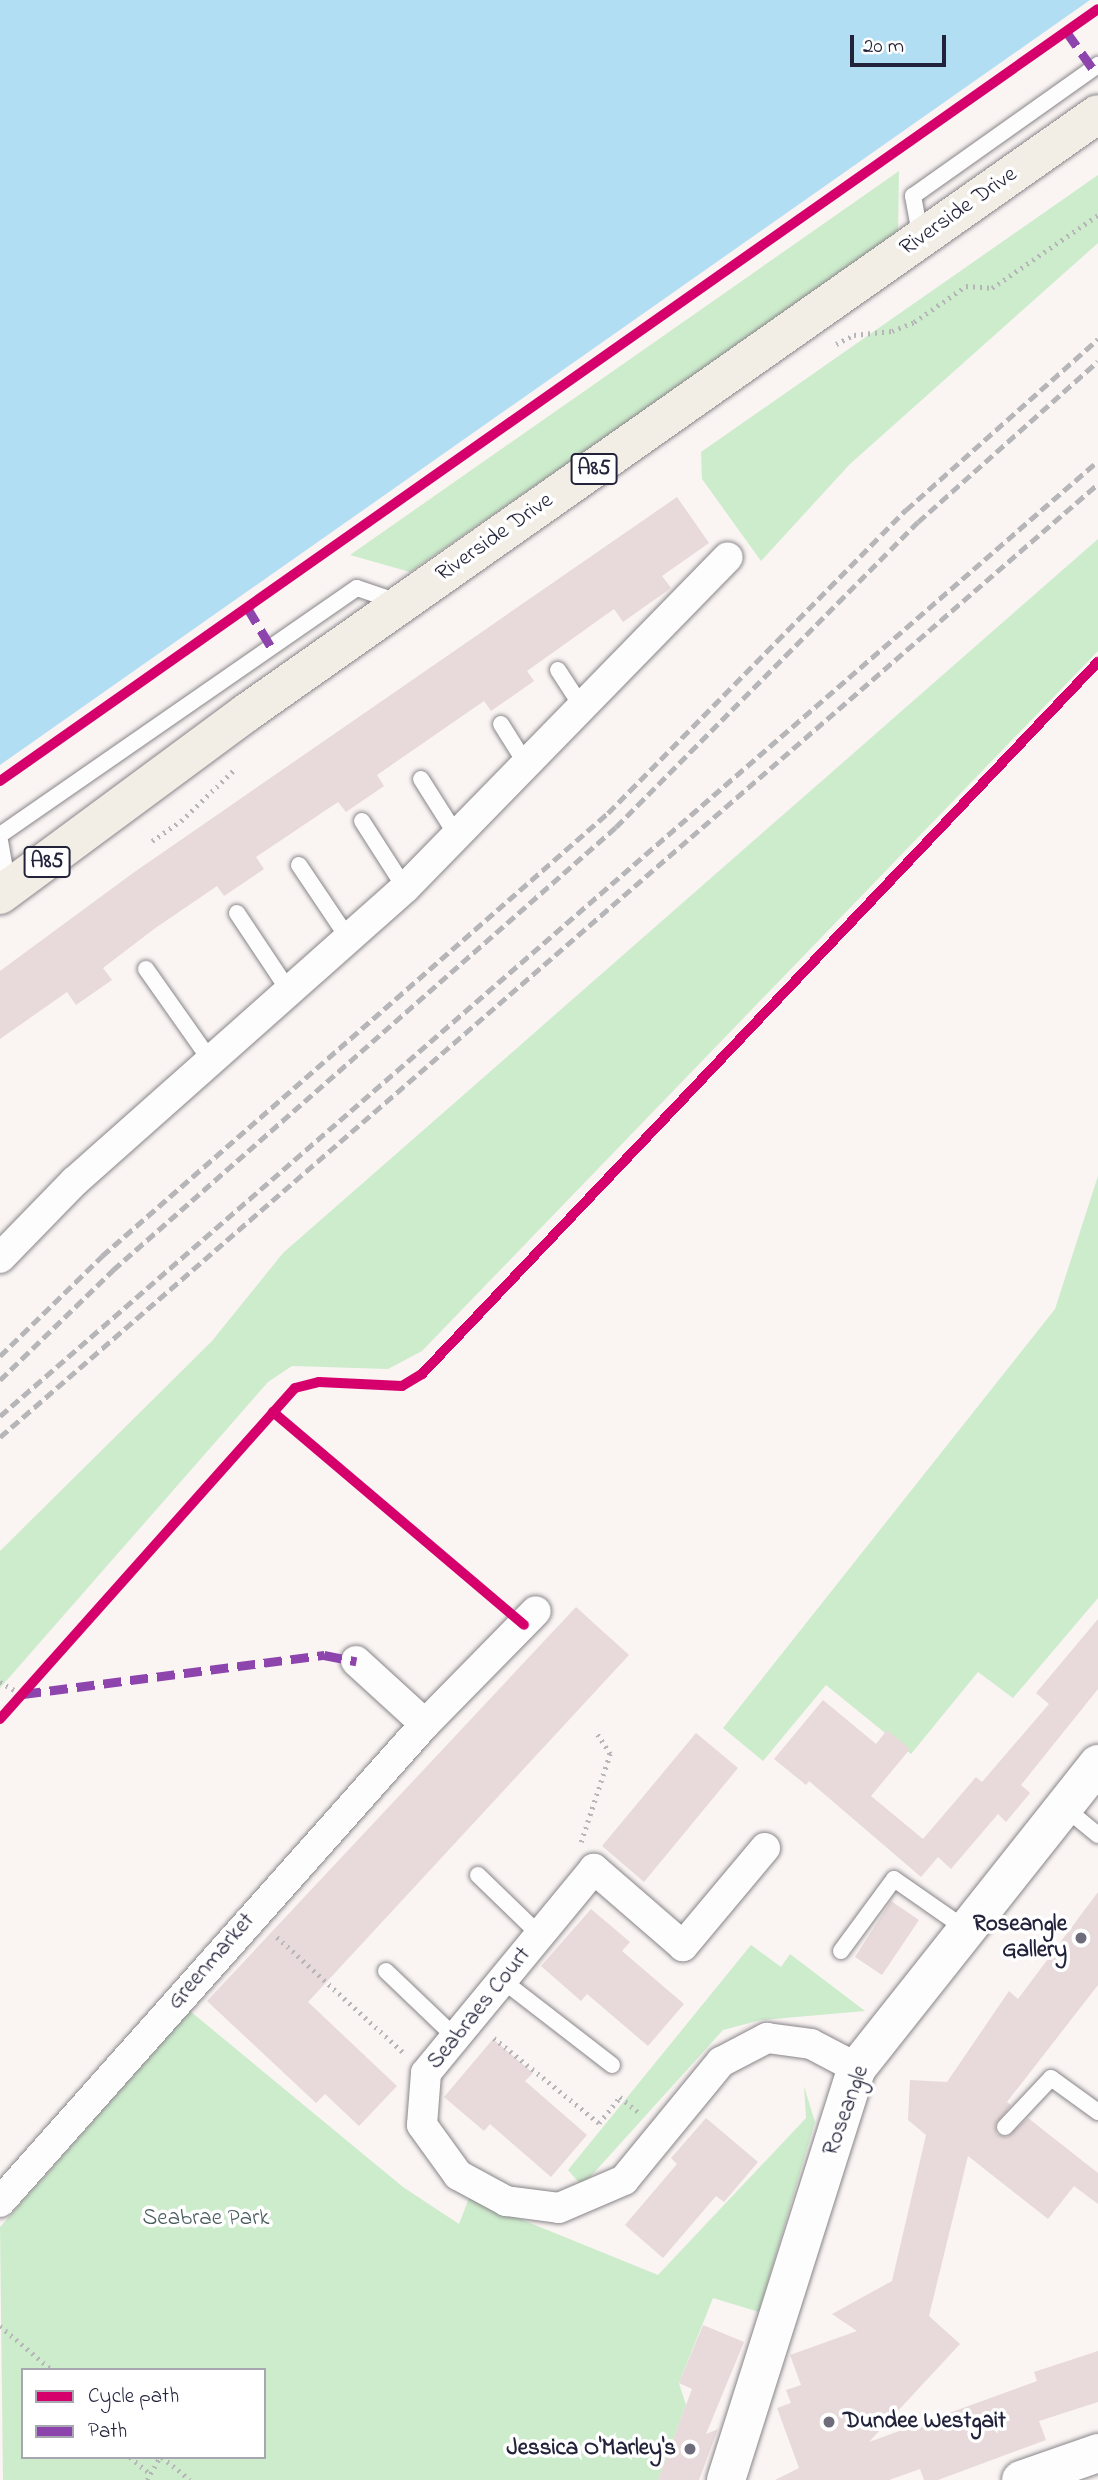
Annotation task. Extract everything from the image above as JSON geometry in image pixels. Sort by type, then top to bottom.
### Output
[{"type":"main road","name":"Riverside Drive","points":[[4,892],[402,603],[1098,114]]},
{"type":"street","points":[[0,1258],[75,1181],[405,888],[728,557]]},
{"type":"street","name":"Greenmarket","points":[[0,2202],[425,1724],[530,1618]]},
{"type":"street","points":[[356,1661],[425,1724]]},
{"type":"street","name":"Roseangle","points":[[726,2480],[857,2068],[1098,1764]]},
{"type":"street","points":[[594,1869],[683,1946],[765,1849]]},
{"type":"street","name":"Seabraes Court","points":[[594,1869],[426,2074],[422,2125],[458,2175],[506,2201],[559,2207],[624,2180],[721,2062],[767,2038],[811,2044],[857,2068]]},
{"type":"street","points":[[1021,2480],[1098,2453]]},
{"type":"lane","points":[[921,239],[913,196],[1098,65]]},
{"type":"lane","points":[[0,835],[357,588],[402,603]]},
{"type":"lane","points":[[558,670],[582,708]]},
{"type":"lane","points":[[501,724],[526,764]]},
{"type":"lane","points":[[421,779],[457,836]]},
{"type":"lane","points":[[362,821],[405,888]]},
{"type":"lane","points":[[0,841],[4,892]]},
{"type":"lane","points":[[299,865],[348,938]]},
{"type":"lane","points":[[237,913],[289,991]]},
{"type":"lane","points":[[146,969],[211,1060]]},
{"type":"lane","points":[[1064,1807],[1098,1835]]},
{"type":"lane","points":[[478,1875],[540,1935]]},
{"type":"lane","points":[[841,1951],[894,1879],[967,1930]]},
{"type":"lane","points":[[386,1971],[463,2028]]},
{"type":"lane","points":[[502,1980],[612,2064]]},
{"type":"lane","points":[[1005,2127],[1051,2078],[1098,2112]]},
{"type":"path","points":[[830,347],[854,335],[892,331],[914,322],[966,286],[992,288],[1098,215]]},
{"type":"path","points":[[152,841],[181,821],[241,762]]},
{"type":"path","points":[[264,1422],[276,1408],[530,1618]]},
{"type":"path","points":[[0,1682],[19,1698],[32,1683]]},
{"type":"path","points":[[594,1869],[580,1847],[610,1754],[596,1731]]},
{"type":"path","points":[[254,1916],[426,2074]]},
{"type":"path","points":[[463,2028],[599,2123],[620,2097]]},
{"type":"path","points":[[0,2326],[50,2368]]},
{"type":"path","points":[[133,2459],[149,2472]]},
{"type":"path","points":[[147,2480],[149,2472],[159,2459]]},
{"type":"path","points":[[164,2459],[190,2480]]},
{"type":"green space","points":[[899,171],[898,235],[410,572],[350,555]]},
{"type":"green space","points":[[1098,175],[1098,243],[850,464],[761,561],[702,479],[701,452]]},
{"type":"green space","points":[[1098,539],[1098,651],[422,1351],[388,1369],[292,1366],[268,1382],[0,1688],[0,1551],[212,1341],[283,1253]]},
{"type":"green space","points":[[1098,1176],[1098,1598],[1013,1698],[978,1672],[911,1754],[826,1685],[763,1761],[723,1728],[1055,1309]]},
{"type":"green space","points":[[751,1945],[781,1967],[790,1954],[865,2011],[761,2020],[723,2030],[582,2186],[568,2170]]},
{"type":"green space","name":"Seabrae Park","points":[[190,2011],[403,2187],[459,2224],[469,2198],[658,2275],[806,2118],[804,2086],[815,2122],[759,2312],[713,2298],[679,2383],[686,2405],[658,2480],[3,2480],[0,2227]]},
{"type":"water","points":[[0,0],[1090,0],[0,765]]},
{"type":"building","points":[[677,497],[709,543],[662,576],[671,588],[623,622],[614,609],[527,671],[534,681],[491,711],[484,701],[377,775],[384,786],[346,812],[338,802],[256,857],[264,869],[224,896],[217,886],[154,929],[103,968],[112,980],[76,1005],[67,992],[0,1039],[0,971],[133,873]]},
{"type":"building","points":[[576,1607],[629,1655],[308,2002],[397,2086],[359,2126],[325,2094],[316,2103],[207,2001]]},
{"type":"building","points":[[1098,1619],[1098,1689],[1021,1785],[1030,1793],[1006,1822],[998,1814],[951,1869],[938,1857],[921,1877],[809,1781],[806,1785],[774,1759],[823,1700],[876,1744],[887,1730],[910,1749],[871,1796],[923,1839],[976,1777],[982,1782],[1049,1704],[1036,1693]]},
{"type":"building","points":[[696,1733],[738,1768],[644,1882],[602,1846]]},
{"type":"building","points":[[1098,1892],[1098,1985],[1007,2102],[1011,2105],[995,2125],[997,2134],[1007,2137],[1028,2118],[1098,2173],[1098,2204],[1074,2186],[1048,2219],[968,2156],[929,2316],[960,2344],[869,2442],[1037,2381],[1034,2372],[1098,2351],[1098,2402],[1039,2421],[1046,2440],[938,2480],[924,2480],[920,2469],[889,2480],[775,2480],[799,2468],[777,2408],[791,2403],[786,2390],[801,2385],[790,2355],[857,2331],[832,2314],[892,2281],[926,2135],[908,2120],[910,2080],[947,2082],[1009,1991],[1018,1999]]},
{"type":"building","points":[[891,1901],[919,1920],[882,1975],[855,1957]]},
{"type":"building","points":[[591,1909],[630,1942],[622,1951],[684,2004],[648,2046],[587,1994],[581,2001],[541,1966]]},
{"type":"building","points":[[493,2039],[533,2073],[525,2081],[587,2135],[551,2177],[490,2124],[484,2131],[444,2097]]},
{"type":"building","points":[[706,2118],[758,2162],[724,2202],[716,2196],[663,2258],[625,2225],[677,2164],[671,2158]]},
{"type":"building","points":[[703,2325],[744,2342],[706,2434],[718,2429],[699,2480],[658,2480],[692,2389],[679,2383]]},
{"type":"railway","points":[[0,1356],[102,1256],[608,813],[906,510],[1098,339]]},
{"type":"railway","points":[[0,1380],[113,1270],[616,827],[918,522],[1098,361]]},
{"type":"railway","points":[[0,1416],[1098,461]]},
{"type":"railway","points":[[0,1437],[1098,484]]},
{"type":"marked path","points":[[1066,31],[1093,69]]},
{"type":"marked path","points":[[247,607],[271,647]]},
{"type":"marked path","points":[[23,1694],[324,1655],[356,1661]]},
{"type":"cycle path","points":[[0,781],[1098,9]]},
{"type":"cycle path","points":[[0,1719],[295,1388],[319,1382],[402,1386],[422,1374],[1098,662]]},
{"type":"cycle path","points":[[273,1412],[524,1625]]},
{"type":"place","name":"Roseangle Gallery","points":[[1081,1938]]},
{"type":"place","name":"Dundee Westgait","points":[[829,2422]]},
{"type":"place","name":"Jessica O'Marley's","points":[[690,2449]]}]
